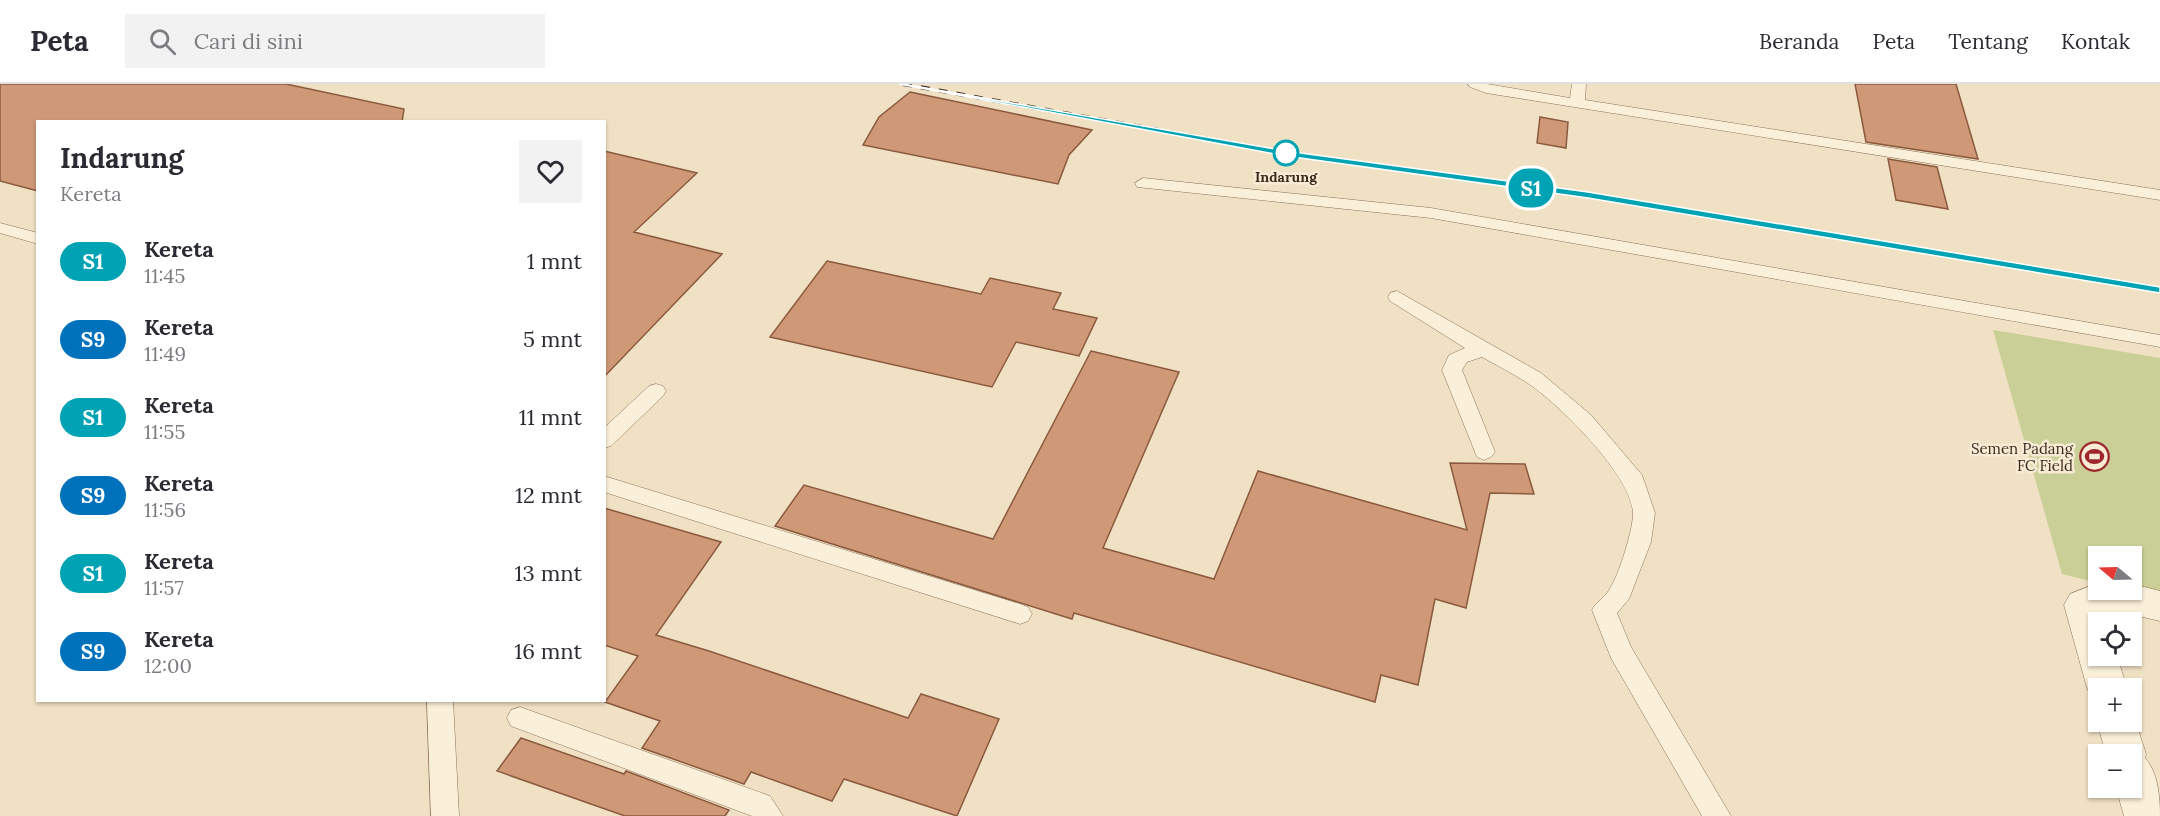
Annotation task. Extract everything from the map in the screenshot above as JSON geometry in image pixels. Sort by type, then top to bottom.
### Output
[{"type":"street","points":[[2104,678],[2083,605],[2095,598],[2114,595],[2160,606]]},
{"type":"lane","points":[[1475,84],[1486,89],[2160,195]]},
{"type":"lane","points":[[1576,103],[1579,84]]},
{"type":"lane","points":[[1143,183],[1431,213],[2160,341]]},
{"type":"lane","points":[[0,228],[36,238]]},
{"type":"lane","points":[[1396,297],[1436,323],[1534,378],[1584,420],[1634,482],[1644,513],[1640,542],[1617,599],[1604,610],[1620,651],[1717,816]]},
{"type":"lane","points":[[1484,452],[1452,370],[1454,361],[1458,357],[1485,350]]},
{"type":"lane","points":[[606,439],[656,391]]},
{"type":"lane","points":[[606,485],[1020,614]]},
{"type":"lane","points":[[440,702],[445,816]]},
{"type":"lane","points":[[520,718],[760,805],[769,816]]},
{"type":"green space","name":"Semen Padang FC Field","points":[[1993,330],[2160,358],[2160,597],[2142,593],[2142,546],[2088,546],[2088,580],[2062,574]]},
{"type":"building","points":[[0,84],[286,84],[404,109],[402,120],[36,120],[36,190],[0,181]]},
{"type":"building","points":[[1855,84],[1956,84],[1978,159],[1866,142]]},
{"type":"building","points":[[910,92],[1092,130],[1069,155],[1058,184],[863,145],[879,117]]},
{"type":"building","points":[[1540,117],[1568,122],[1566,148],[1537,143]]},
{"type":"building","points":[[606,151],[697,173],[634,232],[722,254],[606,375]]},
{"type":"building","points":[[1888,159],[1937,167],[1948,209],[1896,200]]},
{"type":"building","points":[[827,261],[981,294],[990,278],[1061,293],[1053,309],[1097,318],[1079,356],[1016,342],[992,387],[770,337]]},
{"type":"building","points":[[1091,351],[1179,372],[1103,548],[1214,579],[1258,471],[1467,530],[1450,463],[1525,464],[1534,494],[1490,493],[1466,608],[1435,599],[1418,685],[1381,675],[1375,702],[1074,613],[1072,619],[775,526],[804,485],[993,539]]},
{"type":"building","points":[[606,509],[721,542],[656,635],[908,718],[921,694],[999,719],[957,816],[844,779],[832,801],[751,772],[744,784],[642,748],[660,721],[605,702],[638,656],[606,646]]},
{"type":"building","points":[[521,738],[624,774],[626,771],[729,810],[725,816],[625,816],[497,771]]},
{"type":"railway","points":[[903,84],[1286,153],[1589,195],[2160,290]]},
{"type":"train","name":"S1","points":[[903,84],[1286,153],[1588,195],[2160,290]]},
{"type":"place","name":"Indarung","points":[[1286,153]]},
{"type":"place","name":"Semen Padang FC Field","points":[[2094,457]]}]
